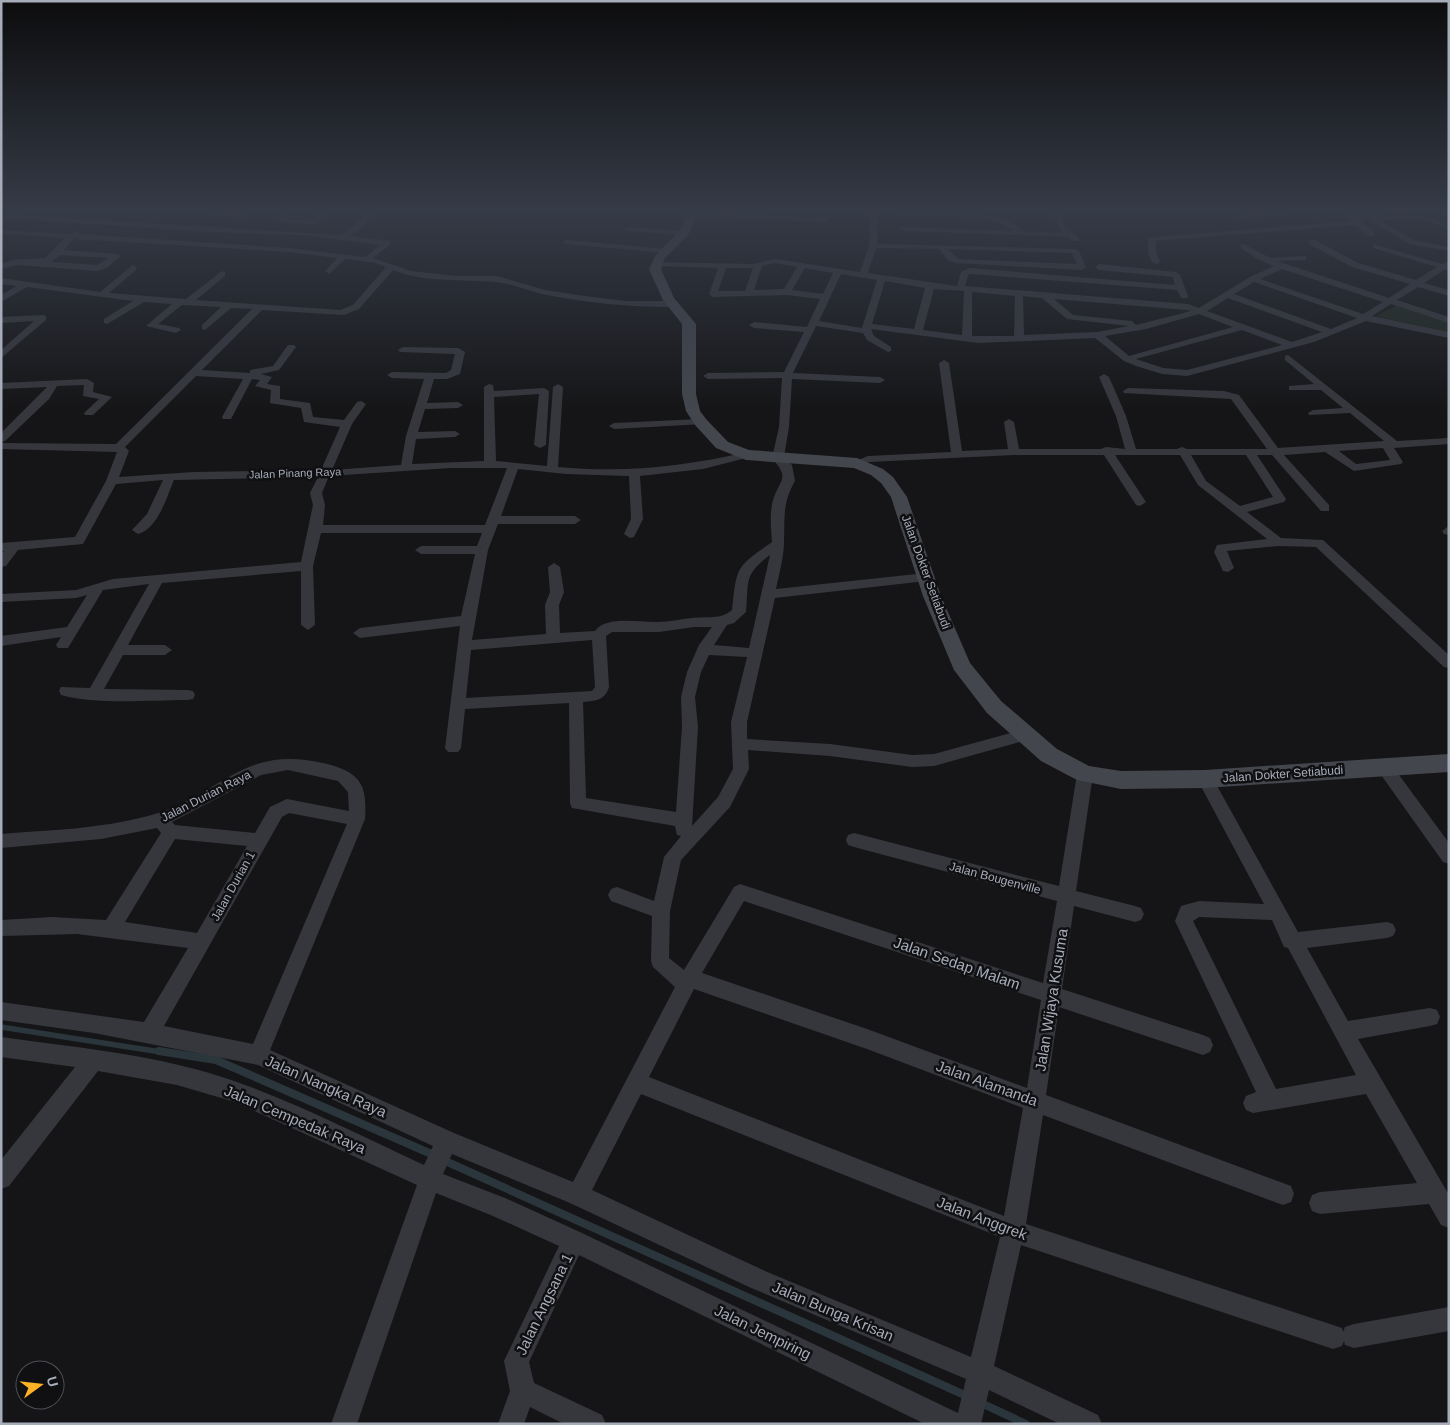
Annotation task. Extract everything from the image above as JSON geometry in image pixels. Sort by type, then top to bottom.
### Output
[{"type":"main road","name":"Jalan Dokter Setiabudi","points":[[658,278],[669,304],[681,312],[688,324],[689,394],[693,411],[700,422],[722,445],[746,455],[856,464],[878,472],[896,491],[939,616],[962,665],[982,693],[1049,755],[1085,774],[1121,780],[1205,779],[1449,764]]},
{"type":"street","points":[[48,288],[65,278]]},
{"type":"street","points":[[103,294],[121,278]]},
{"type":"street","points":[[176,330],[151,326],[216,278]]},
{"type":"street","points":[[1,282],[143,299],[346,313],[356,307],[381,278]]},
{"type":"street","points":[[454,278],[497,279],[544,292],[625,304],[669,304]]},
{"type":"street","points":[[718,278],[713,294],[787,292],[826,297]]},
{"type":"street","points":[[749,293],[754,278]]},
{"type":"street","points":[[787,292],[795,278]]},
{"type":"street","points":[[617,895],[661,911],[673,857],[724,802],[741,770],[739,722],[769,594],[778,543],[777,520],[780,498],[790,481],[786,465],[778,458],[784,427],[787,376],[835,278]]},
{"type":"street","points":[[876,278],[930,286],[1188,307],[1291,344]]},
{"type":"street","points":[[964,278],[966,339]]},
{"type":"street","points":[[1059,278],[1181,288]]},
{"type":"street","points":[[1178,278],[1188,307]]},
{"type":"street","points":[[1320,278],[1449,320]]},
{"type":"street","points":[[1402,278],[1449,293]]},
{"type":"street","points":[[1097,335],[1128,359],[1149,368],[1187,373],[1330,332],[1359,320],[1425,278]]},
{"type":"street","points":[[1063,296],[1065,279]]},
{"type":"street","points":[[754,325],[866,328],[966,339],[1019,339],[1097,335],[1146,326],[1201,311],[1253,279],[1359,320],[1449,342]]},
{"type":"street","points":[[881,280],[866,328],[873,341],[888,349]]},
{"type":"street","points":[[1,298],[24,285]]},
{"type":"street","points":[[918,334],[930,286]]},
{"type":"street","points":[[1019,294],[1019,339]]},
{"type":"street","points":[[1228,295],[1330,332]]},
{"type":"street","points":[[1044,296],[1070,317],[1146,326]]},
{"type":"street","points":[[108,321],[143,299]]},
{"type":"street","points":[[205,328],[229,305]]},
{"type":"street","points":[[1,446],[119,447],[260,307]]},
{"type":"street","points":[[1062,337],[1070,317]]},
{"type":"street","points":[[1,320],[44,318],[1,355]]},
{"type":"street","points":[[1359,320],[1449,334]]},
{"type":"street","points":[[1128,359],[1243,327]]},
{"type":"street","points":[[228,375],[276,368],[291,347]]},
{"type":"street","points":[[392,376],[447,376],[456,372],[460,352],[456,350],[403,350]]},
{"type":"street","points":[[1288,358],[1388,441],[1397,462],[1359,468],[1350,466],[1328,443]]},
{"type":"street","points":[[944,362],[957,453]]},
{"type":"street","points":[[195,373],[267,377],[260,386],[276,388],[274,401],[306,406],[308,420],[346,424]]},
{"type":"street","points":[[227,417],[249,376]]},
{"type":"street","points":[[406,468],[411,436],[430,376]]},
{"type":"street","points":[[708,376],[787,376],[880,380]]},
{"type":"street","points":[[1104,377],[1121,416],[1131,450]]},
{"type":"street","points":[[1,386],[87,382],[89,383],[87,394],[107,397],[89,413]]},
{"type":"street","points":[[1,439],[39,404],[54,384]]},
{"type":"street","points":[[552,468],[558,387]]},
{"type":"street","points":[[1293,388],[1323,387]]},
{"type":"street","points":[[476,457],[490,460],[540,451],[544,391],[490,390],[490,460]]},
{"type":"street","points":[[1128,391],[1230,395],[1235,397],[1275,452],[1325,508]]},
{"type":"street","points":[[308,625],[307,566],[316,529],[319,505],[316,493],[323,473],[346,424],[361,404]]},
{"type":"street","points":[[420,406],[458,405]]},
{"type":"street","points":[[1313,413],[1352,410]]},
{"type":"street","points":[[614,426],[700,422]]},
{"type":"street","points":[[1009,422],[1014,452]]},
{"type":"street","points":[[411,436],[455,434]]},
{"type":"street","points":[[856,464],[868,459],[957,453],[1106,450],[1275,452],[1328,443],[1449,441]]},
{"type":"street","points":[[1,563],[7,547],[79,541],[112,481],[122,458],[123,451],[119,447]]},
{"type":"street","points":[[1106,450],[1140,502]]},
{"type":"street","points":[[1182,450],[1202,483],[1278,542]]},
{"type":"street","points":[[1237,511],[1280,499],[1249,452]]},
{"type":"street","name":"Jalan Pinang Raya","points":[[112,481],[170,477],[323,473],[490,460],[564,471],[634,472],[714,464],[746,455]]},
{"type":"street","points":[[453,748],[459,704],[463,646],[482,550],[514,465]]},
{"type":"street","points":[[630,534],[637,519],[634,472]]},
{"type":"street","points":[[138,530],[152,516],[170,477]]},
{"type":"street","points":[[316,529],[492,525],[575,520]]},
{"type":"street","points":[[1228,568],[1220,552],[1221,548],[1278,542],[1315,541],[1324,546],[1449,663]]},
{"type":"street","points":[[459,704],[576,698],[594,696],[600,693],[602,686],[599,635],[603,630],[611,627],[659,627],[694,622],[722,622],[735,616],[739,612],[743,573],[749,564],[778,543]]},
{"type":"street","points":[[421,550],[482,550]]},
{"type":"street","points":[[1,598],[76,594],[113,583],[307,566]]},
{"type":"street","points":[[553,640],[552,605],[557,592],[554,567]]},
{"type":"street","points":[[769,594],[926,577]]},
{"type":"street","points":[[94,694],[158,578]]},
{"type":"street","points":[[63,645],[98,588]]},
{"type":"street","points":[[360,633],[467,620]]},
{"type":"street","points":[[685,843],[682,820],[690,728],[688,697],[694,672],[706,645],[722,622]]},
{"type":"street","points":[[1,641],[71,631]]},
{"type":"street","points":[[463,646],[599,635]]},
{"type":"street","points":[[706,645],[710,650],[756,653]]},
{"type":"street","points":[[1434,649],[1449,646]]},
{"type":"street","points":[[118,650],[165,650]]},
{"type":"street","points":[[66,691],[94,694],[188,695]]},
{"type":"street","points":[[576,698],[578,803],[682,820]]},
{"type":"street","points":[[740,744],[830,750],[912,761],[934,760],[1026,735]]},
{"type":"street","name":"Jalan Durian Raya","points":[[1,841],[166,826],[195,804],[260,769],[287,764],[347,776],[355,785],[358,804],[357,819],[258,1055]]},
{"type":"street","points":[[1384,768],[1449,857]]},
{"type":"street","name":"Jalan Wijaya Kusuma","points":[[968,1424],[1013,1231],[1036,1101],[1050,995],[1085,774]]},
{"type":"street","points":[[1205,779],[1291,941],[1371,1084],[1449,1217]]},
{"type":"street","name":"Jalan Durian 1","points":[[149,1033],[276,812],[287,806],[357,819]]},
{"type":"street","points":[[111,928],[166,826],[259,840]]},
{"type":"street","name":"Jalan Bougenville","points":[[854,840],[1135,914]]},
{"type":"street","name":"Jalan Sedap Malam","points":[[689,978],[740,892],[905,944],[1050,995],[1203,1045]]},
{"type":"street","points":[[1276,912],[1199,909],[1187,912],[1184,921],[1262,1101],[1371,1084]]},
{"type":"street","name":"Jalan Alamanda","points":[[661,911],[660,960],[678,979],[689,978],[867,1039],[1283,1194]]},
{"type":"street","points":[[1,928],[59,923],[111,928],[201,942]]},
{"type":"street","points":[[1291,941],[1387,930]]},
{"type":"street","points":[[578,1195],[638,1082],[689,978]]},
{"type":"street","name":"Jalan Nangka Raya","points":[[1,1011],[94,1023],[258,1055],[286,1066],[447,1141],[578,1195]]},
{"type":"street","points":[[1343,1032],[1430,1017]]},
{"type":"street","name":"Jalan Cempedak Raya","points":[[1,1047],[94,1060],[178,1075],[236,1092],[458,1192],[497,1206],[574,1241]]},
{"type":"street","points":[[1,1178],[94,1060]]},
{"type":"street","name":"Jalan Anggrek","points":[[638,1082],[1013,1231],[1344,1337],[1449,1319]]},
{"type":"street","points":[[344,1424],[431,1179],[447,1141]]},
{"type":"street","points":[[1320,1203],[1434,1192]]},
{"type":"street","name":"Jalan Bunga Krisan","points":[[578,1195],[757,1279],[981,1373],[1089,1424]]},
{"type":"street","name":"Jalan Angsana 1","points":[[523,1391],[516,1361],[574,1241]]},
{"type":"street","name":"Jalan Jempiring","points":[[574,1241],[953,1424]]},
{"type":"street","points":[[511,1424],[523,1391],[593,1424]]},
{"type":"shaded area","points":[[1398,305],[1449,322],[1449,332],[1375,316]]},
{"type":"waterway","points":[[1,1027],[167,1053]]},
{"type":"waterway","points":[[159,1051],[216,1060],[436,1156]]},
{"type":"waterway","points":[[443,1160],[969,1397]]},
{"type":"waterway","points":[[981,1403],[1026,1424]]}]
